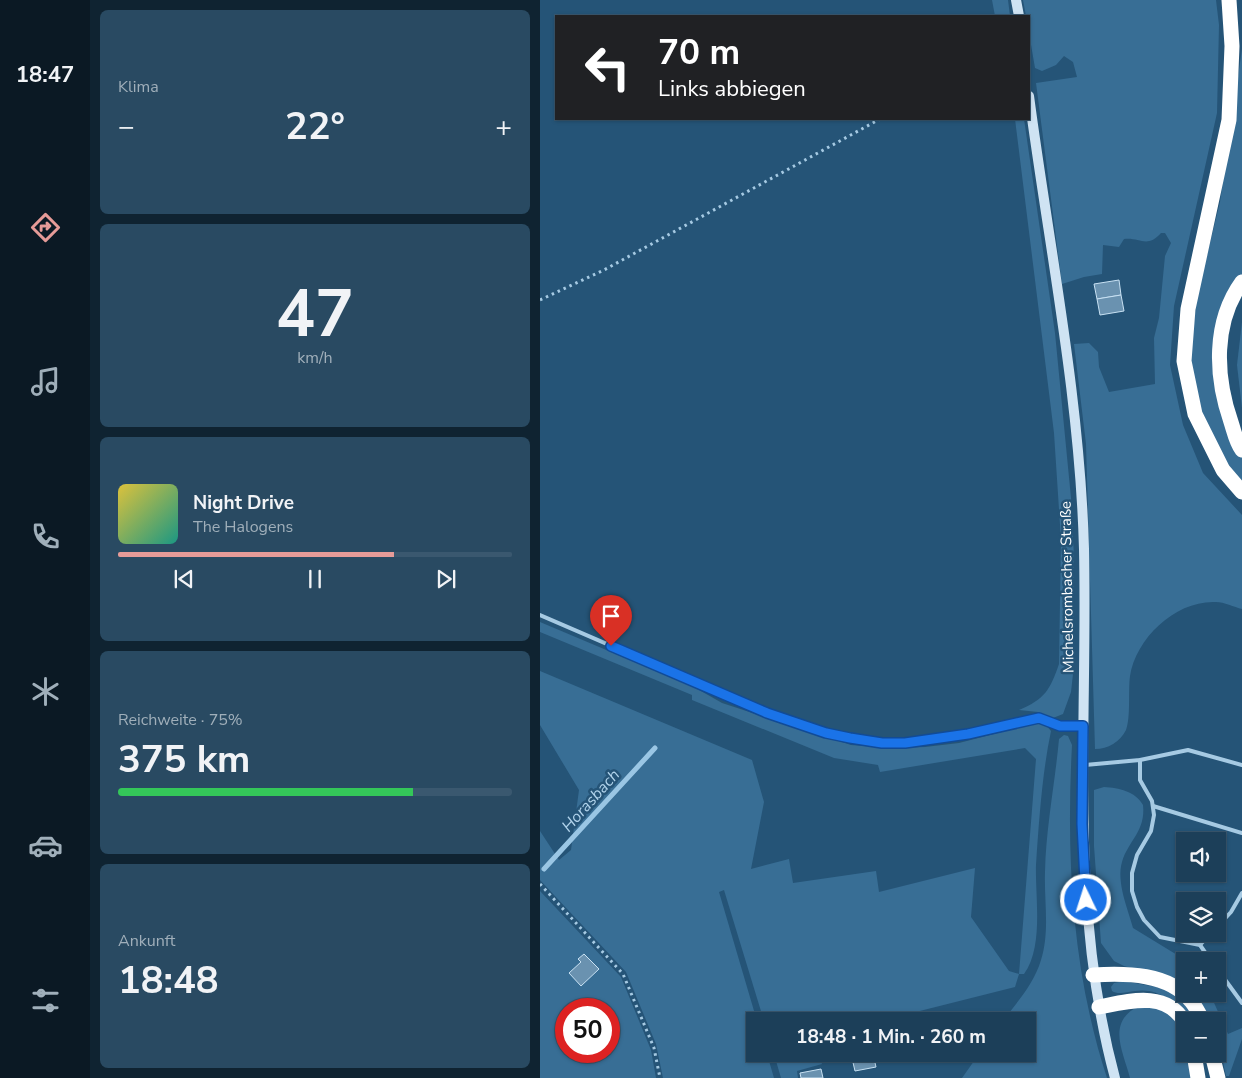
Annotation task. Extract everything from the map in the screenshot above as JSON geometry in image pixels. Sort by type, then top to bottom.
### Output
[{"type":"highway","points":[[1229,0],[1232,46],[1229,120],[1188,309],[1184,361],[1195,414],[1223,470],[1242,492]]},
{"type":"highway","points":[[1242,282],[1232,296],[1218,346],[1222,396],[1242,450]]},
{"type":"highway","points":[[1093,975],[1151,977],[1177,988],[1191,1001],[1198,1012]]},
{"type":"highway","points":[[1098,1007],[1150,1000],[1167,1004],[1176,1012]]},
{"type":"highway","points":[[1195,1062],[1198,1078]]},
{"type":"highway","points":[[1214,1062],[1218,1078]]},
{"type":"main road","points":[[1016,0],[1019,15]]},
{"type":"main road","name":"Michelsrombacher Straße","points":[[1030,103],[1064,333],[1078,454],[1084,549],[1084,883],[1098,1007],[1115,1078]]},
{"type":"lane","points":[[540,614],[767,713],[826,733],[882,743],[905,743],[968,734],[1039,718],[1060,726],[1083,726]]},
{"type":"lane","points":[[1083,765],[1140,760],[1188,750],[1242,765]]},
{"type":"lane","points":[[1140,760],[1140,780],[1153,806],[1154,815],[1151,830],[1137,854],[1132,873],[1132,891],[1137,907],[1144,920],[1160,937],[1200,945],[1205,952]]},
{"type":"lane","points":[[1153,806],[1242,833]]},
{"type":"lane","points":[[1226,917],[1242,893]]},
{"type":"lane","points":[[1200,945],[1203,942]]},
{"type":"lane","points":[[1226,981],[1242,1003]]},
{"type":"path","points":[[540,300],[604,270],[878,120]]},
{"type":"path","points":[[540,884],[624,974],[654,1048],[660,1078]]},
{"type":"shaded area","points":[[992,0],[1008,0],[1010,15],[995,15]]},
{"type":"shaded area","points":[[1023,0],[1216,0],[1219,25],[1217,113],[1174,306],[1170,365],[1183,425],[1203,473],[1242,515],[1242,609],[1219,602],[1201,603],[1187,607],[1160,624],[1140,648],[1134,662],[1130,676],[1128,725],[1126,730],[1117,741],[1100,749],[1095,749],[1086,444],[1074,344],[1089,343],[1098,352],[1099,367],[1109,392],[1155,384],[1154,338],[1159,318],[1165,256],[1171,243],[1165,233],[1161,233],[1156,238],[1147,241],[1124,239],[1119,247],[1103,245],[1102,274],[1062,284],[1036,83],[1077,77],[1073,62],[1064,56],[1056,65],[1042,71],[1035,68],[1030,39],[1030,15],[1026,15]]},
{"type":"shaded area","points":[[1242,49],[1242,275],[1219,330],[1242,453],[1242,484],[1225,464],[1201,412],[1190,359],[1197,296],[1220,202]]},
{"type":"shaded area","points":[[1015,120],[1024,120],[1055,333],[1071,498],[1074,557],[1073,674],[1071,692],[1063,714],[1053,718],[1038,712],[1019,710],[1035,702],[1045,693],[1053,681],[1059,664],[1061,540],[1054,433]]},
{"type":"shaded area","points":[[1242,322],[1242,408],[1237,365]]},
{"type":"shaded area","points":[[540,622],[694,687],[722,703],[851,745],[891,748],[925,747],[959,743],[1036,723],[1046,725],[1051,731],[1043,781],[1037,848],[1036,936],[1030,963],[1024,974],[1019,974],[1036,759],[1025,748],[880,772],[878,765],[834,758],[692,700],[692,695],[540,632]]},
{"type":"shaded area","points":[[540,671],[752,760],[764,802],[751,869],[789,859],[793,883],[876,871],[879,892],[975,868],[971,917],[1009,971],[1019,974],[1015,987],[916,1012],[761,1012],[724,890],[719,892],[754,1012],[746,1012],[746,1062],[769,1062],[774,1078],[663,1078],[656,1044],[626,972],[540,880],[540,831],[559,860],[571,850],[579,790],[540,725]]},
{"type":"shaded area","points":[[1064,735],[1068,736],[1072,745],[1070,830],[1074,914],[1086,997],[1095,1038],[1107,1078],[962,1078],[973,1062],[1036,1062],[1036,1012],[1010,1012],[1034,977],[1044,949],[1047,838],[1059,739]]},
{"type":"shaded area","points":[[1104,787],[1121,789],[1136,796],[1143,805],[1142,822],[1122,862],[1120,878],[1123,895],[1133,928],[1176,954],[1176,983],[1114,961],[1101,943],[1094,846],[1094,790]]},
{"type":"shaded area","points":[[540,891],[621,977],[651,1050],[656,1078],[540,1078]]},
{"type":"shaded area","points":[[1124,981],[1162,988],[1176,995],[1176,1002],[1183,1002],[1191,1012],[1182,1012],[1166,998],[1152,992],[1144,990],[1114,992],[1111,987],[1114,983]]},
{"type":"shaded area","points":[[1198,1002],[1214,1002],[1218,1012],[1204,1012]]},
{"type":"shaded area","points":[[1139,1006],[1160,1009],[1173,1017],[1176,1022],[1176,1062],[1189,1062],[1193,1078],[1130,1078],[1120,1038],[1123,1020]]},
{"type":"shaded area","points":[[1242,1028],[1242,1039],[1229,1076],[1226,1076],[1223,1062],[1226,1062],[1226,1030],[1228,1034]]},
{"type":"shaded area","points":[[776,1062],[821,1062],[822,1064],[797,1071],[798,1078],[781,1078]]},
{"type":"building","points":[[1119,280],[1121,295],[1097,299],[1094,284]]},
{"type":"building","points":[[1121,295],[1124,311],[1100,315],[1097,299]]},
{"type":"building","points":[[584,954],[599,969],[581,986],[569,973],[581,962],[578,959]]},
{"type":"building","points":[[853,1062],[875,1062],[876,1067],[855,1071]]},
{"type":"building","points":[[821,1069],[823,1078],[801,1078],[800,1073]]},
{"type":"waterway","name":"Horasbach","points":[[544,869],[655,748]]},
{"type":"route","points":[[611,646],[767,713],[826,733],[850,738],[882,743],[905,743],[968,734],[1039,718],[1060,726],[1083,726],[1082,824],[1086,900]]}]
